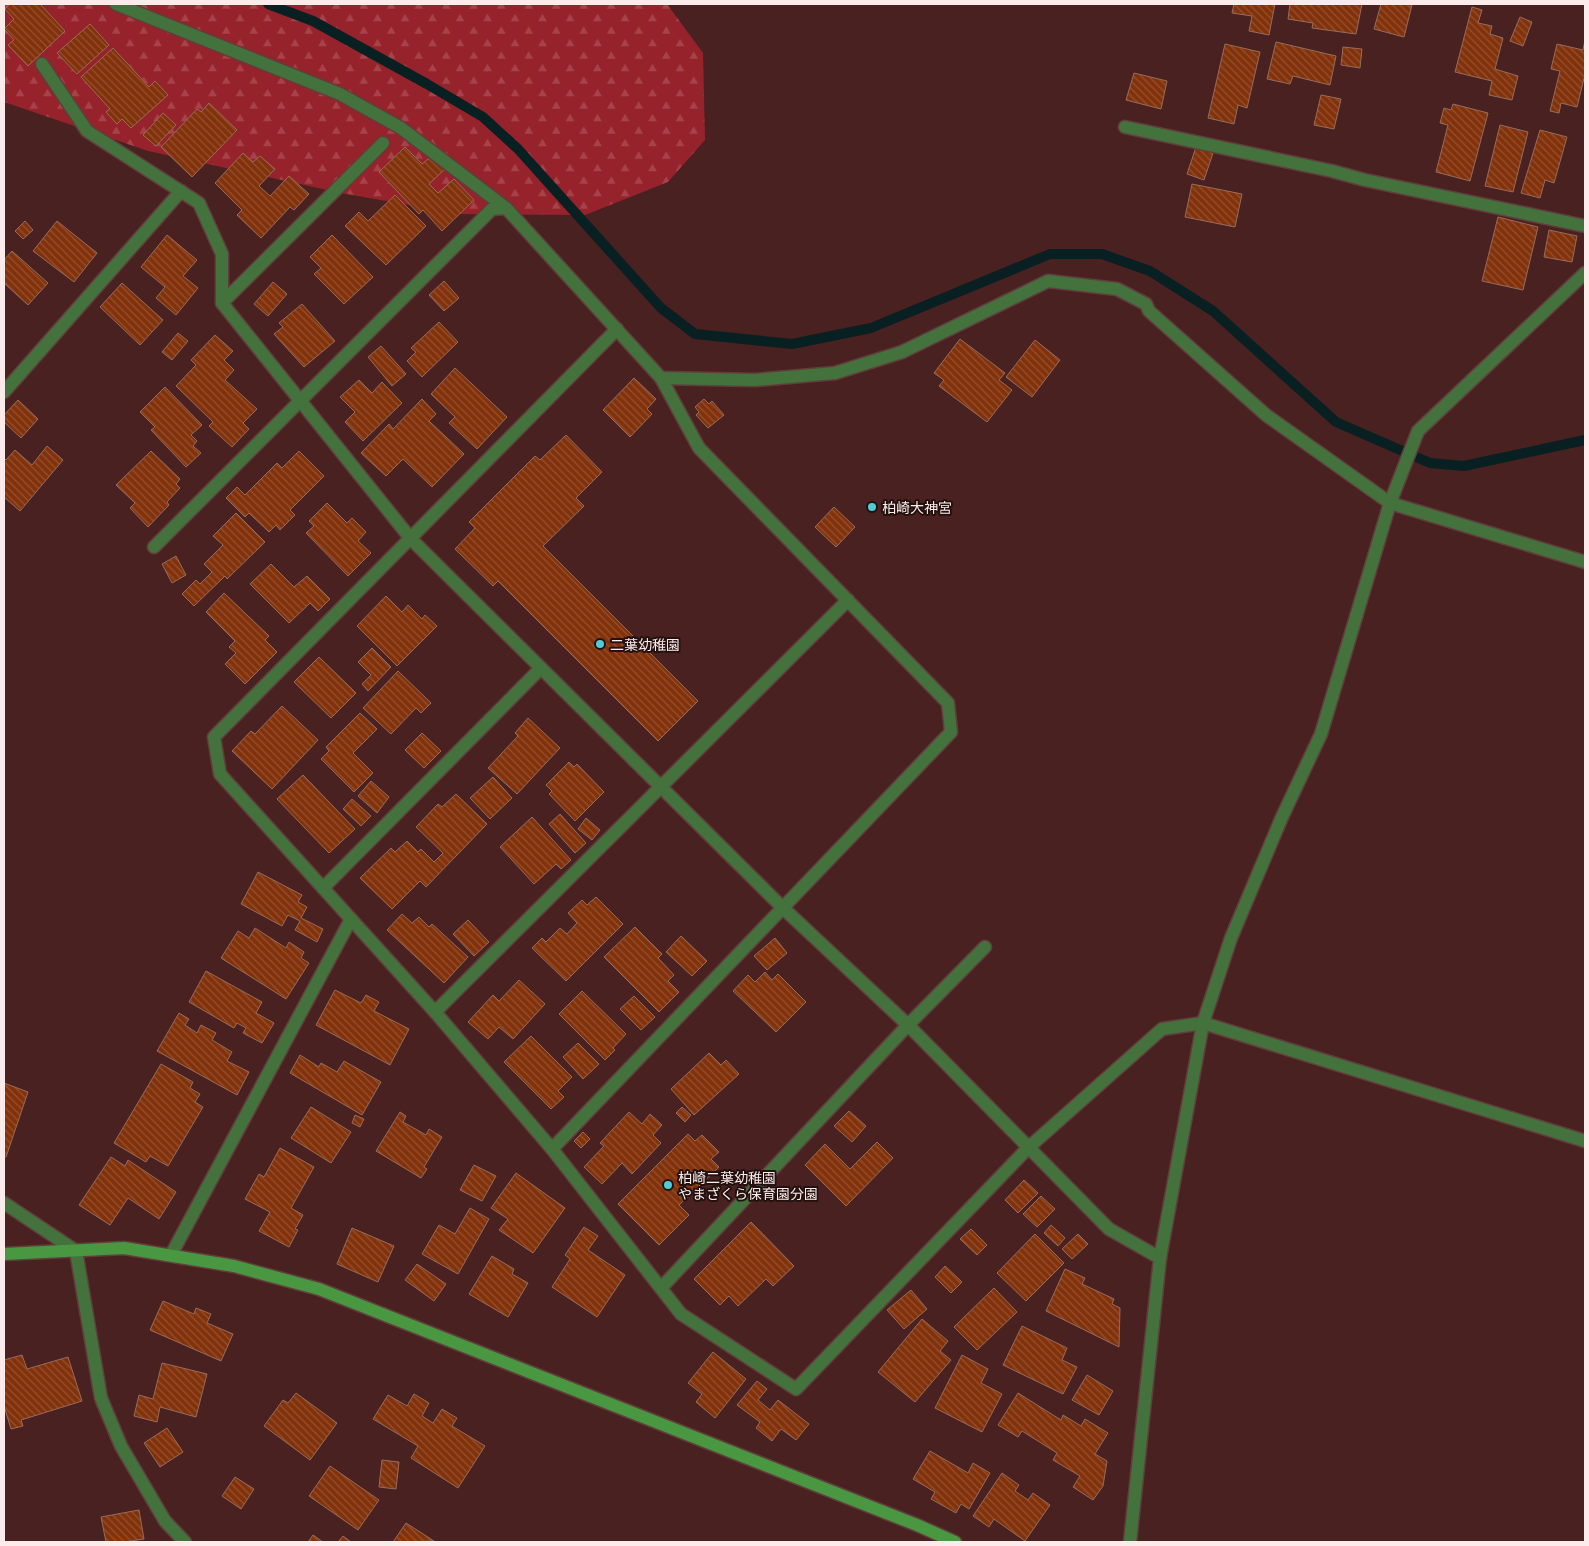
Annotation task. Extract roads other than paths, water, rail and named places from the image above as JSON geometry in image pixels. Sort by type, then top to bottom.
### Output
[{"type":"street","points":[[116,4],[340,94],[401,128],[506,208],[661,378],[699,448],[948,703],[952,732],[552,1149]]},
{"type":"street","points":[[42,64],[87,131],[199,202],[222,254],[222,303],[411,539],[783,908],[908,1026],[1109,1229],[1160,1258]]},
{"type":"street","points":[[1125,127],[1332,170],[1365,180],[1585,226]]},
{"type":"street","points":[[222,303],[382,143]]},
{"type":"street","points":[[4,392],[182,191]]},
{"type":"street","points":[[154,548],[492,209],[506,208]]},
{"type":"street","points":[[1130,1542],[1160,1258],[1203,1023],[1231,938],[1282,817],[1321,734],[1390,503],[1418,431],[1585,273]]},
{"type":"street","points":[[661,378],[755,380],[836,373],[902,352],[1048,281],[1117,289],[1146,304],[1149,310],[1266,415],[1390,503],[1585,562]]},
{"type":"street","points":[[617,329],[214,737],[220,774],[435,1012],[552,1149],[681,1314],[796,1389],[1028,1148],[1162,1029],[1203,1023],[1585,1141]]},
{"type":"street","points":[[435,1012],[848,600]]},
{"type":"street","points":[[322,888],[541,668]]},
{"type":"street","points":[[171,1255],[351,919]]},
{"type":"street","points":[[661,1288],[985,947]]},
{"type":"street","points":[[4,1203],[76,1251],[101,1398],[121,1446],[165,1521],[180,1541]]},
{"type":"street","points":[[4,1254],[124,1248],[234,1266],[320,1289],[917,1525],[955,1542]]},
{"type":"waterway","points":[[268,4],[313,21],[483,117],[518,149],[661,308],[695,334],[792,344],[871,328],[1050,254],[1102,254],[1150,271],[1213,311],[1336,422],[1430,463],[1464,466],[1585,440]]},
{"type":"place","name":"柏崎大神宮","points":[[872,507]]},
{"type":"place","name":"二葉幼稚園","points":[[600,644]]},
{"type":"place","name":"柏崎二葉幼稚園 やまざくら保育園分園","points":[[668,1185]]}]
